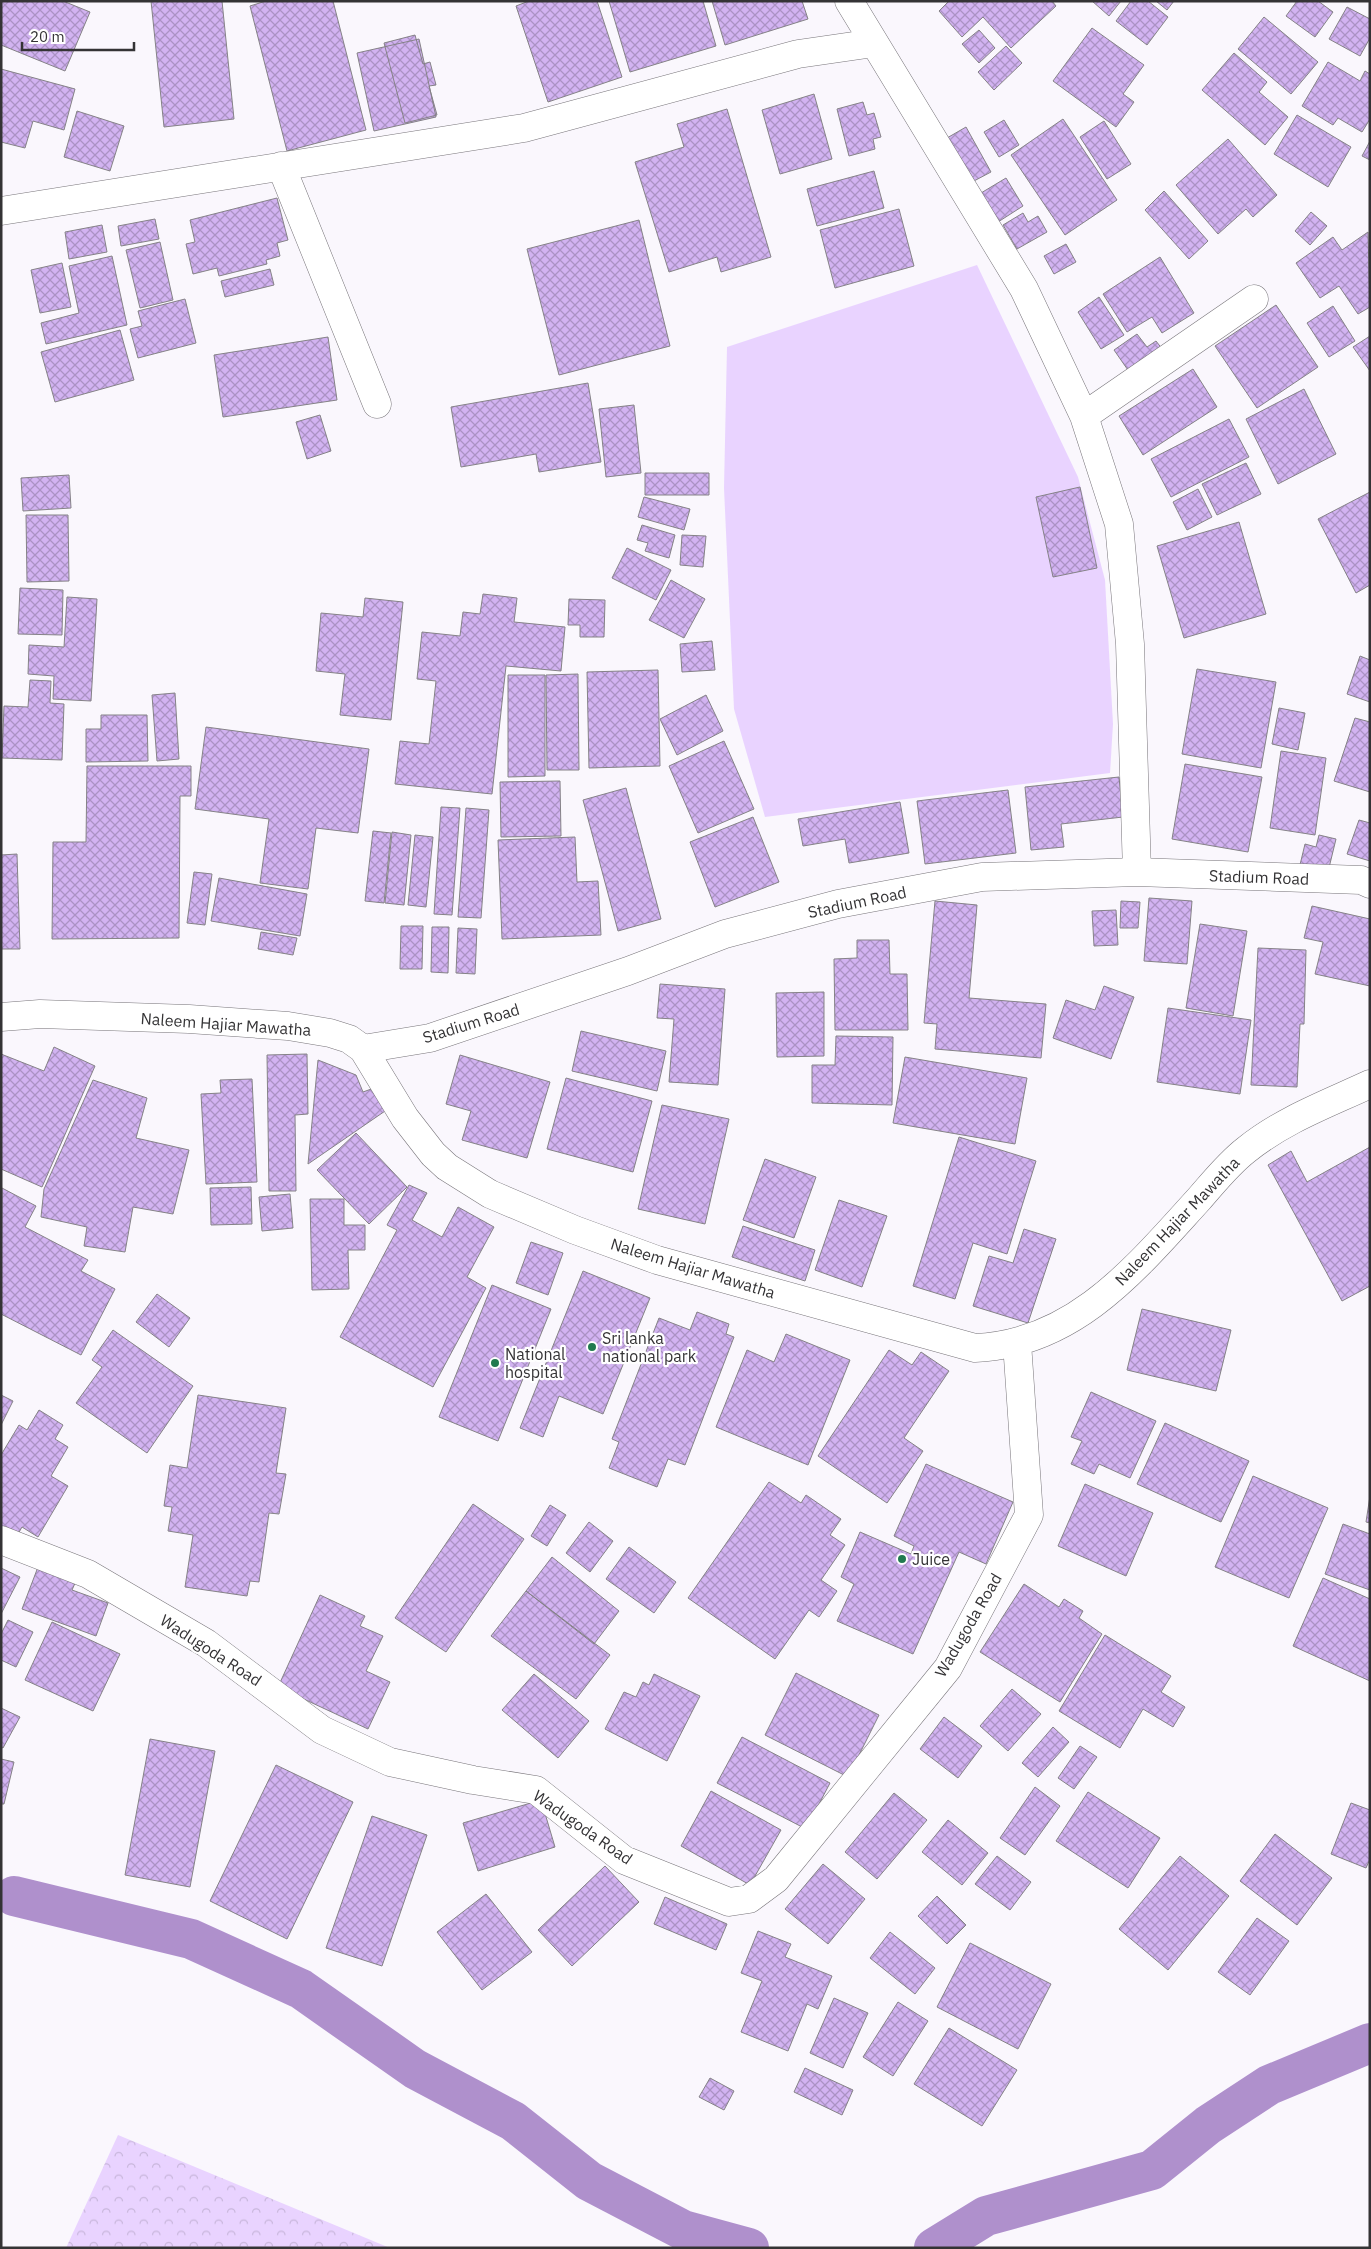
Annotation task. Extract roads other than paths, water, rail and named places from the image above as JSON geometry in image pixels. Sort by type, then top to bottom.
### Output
[{"type":"street","points":[[849,1],[1024,289],[1084,416],[1119,524],[1130,644],[1137,872]]},
{"type":"street","points":[[1,211],[524,128],[798,54],[874,43]]},
{"type":"street","points":[[281,166],[377,404]]},
{"type":"street","points":[[1084,416],[1254,299]]},
{"type":"street","name":"Stadium Road","points":[[363,1049],[430,1038],[628,971],[725,934],[838,904],[982,877],[1137,872],[1361,880],[1370,884]]},
{"type":"street","name":"Naleem Hajiar Mawatha","points":[[1,1017],[49,1014],[189,1019],[288,1026],[330,1033],[349,1039],[363,1049],[405,1118],[433,1154],[447,1166],[490,1194],[575,1230],[657,1260],[975,1348],[997,1347],[1018,1343],[1072,1319],[1105,1295],[1138,1267],[1226,1168],[1259,1139],[1295,1117],[1370,1084]]},
{"type":"street","name":"Wadugoda Road","points":[[1,1540],[88,1574],[206,1643],[322,1730],[390,1762],[473,1780],[536,1790],[624,1860],[729,1902],[749,1899],[776,1878],[948,1668],[1029,1515],[1018,1343]]},
{"type":"waterway","points":[[14,1896],[191,1939],[301,1989],[415,2069],[513,2121],[589,2181],[683,2230],[749,2248]]},
{"type":"waterway","points":[[934,2248],[986,2216],[1152,2170],[1208,2125],[1269,2085],[1370,2043]]},
{"type":"place","name":"Sri lanka national park","points":[[592,1347]]},
{"type":"place","name":"National hospital","points":[[495,1363]]},
{"type":"place","name":"Juice","points":[[902,1559]]}]
